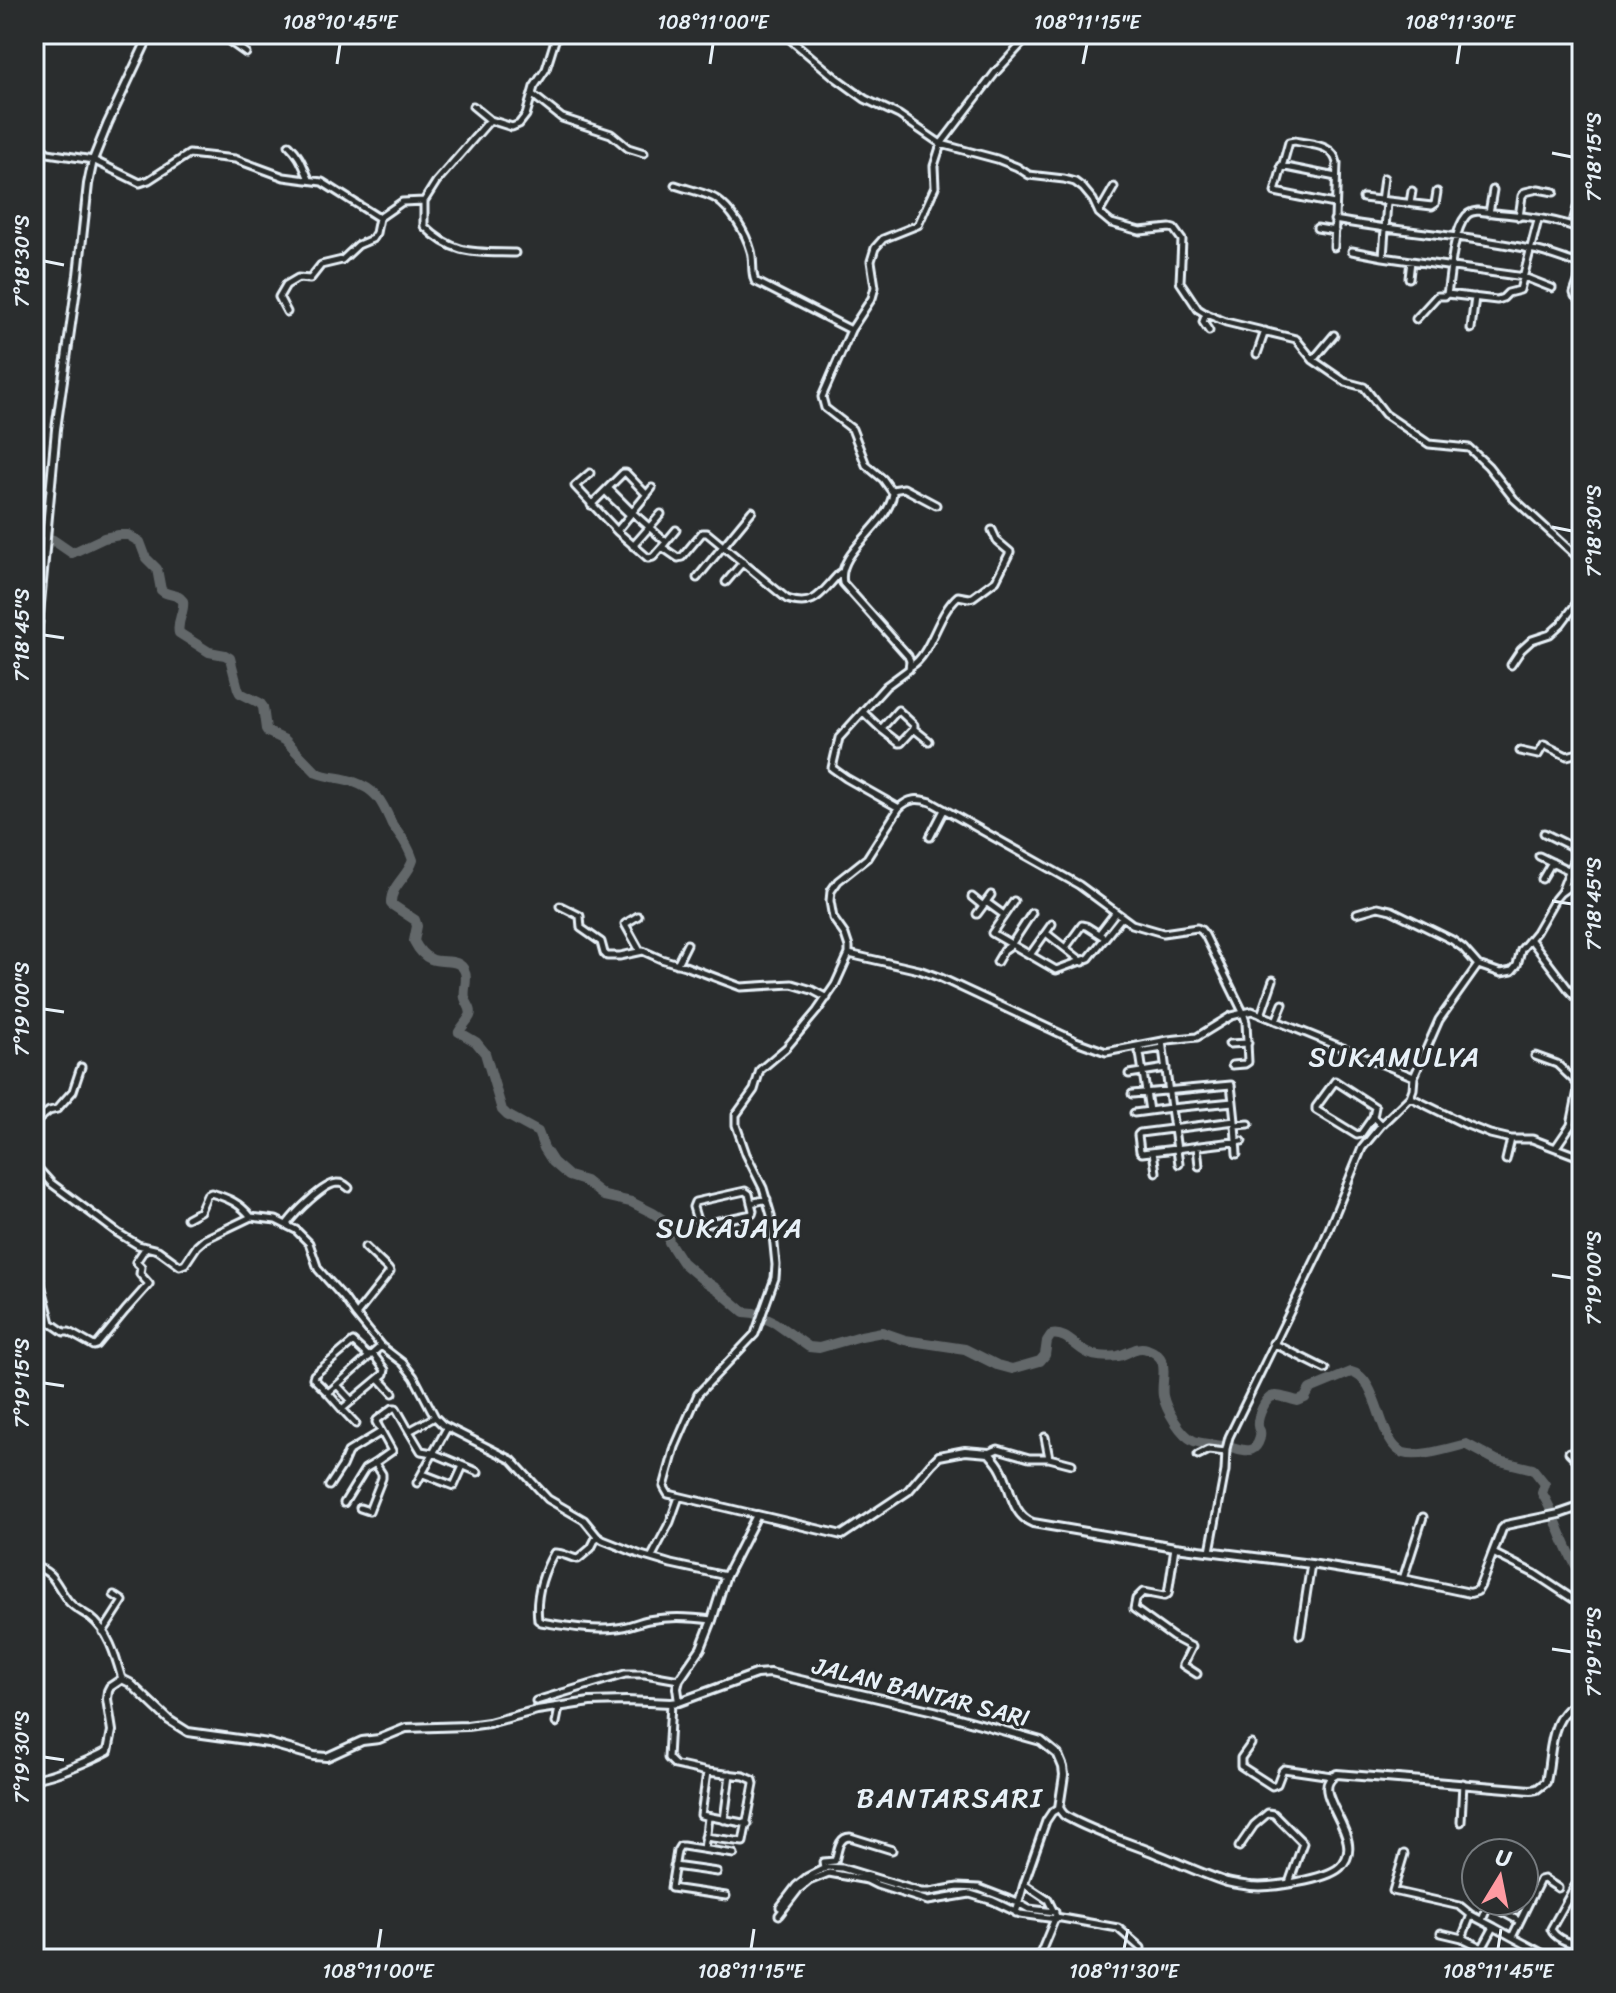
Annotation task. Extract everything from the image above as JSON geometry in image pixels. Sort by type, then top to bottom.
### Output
[{"type":"street","points":[[34,669],[60,397],[93,160],[150,34]]},
{"type":"street","points":[[219,34],[246,53]]},
{"type":"street","points":[[473,106],[486,123],[519,124],[526,115],[534,87],[546,69],[557,34]]},
{"type":"street","points":[[784,34],[865,99],[899,115],[941,144],[997,159],[1029,175],[1075,182],[1088,194],[1106,220],[1127,229],[1144,232],[1174,229],[1182,240],[1179,278],[1193,305],[1226,322],[1296,339],[1313,360],[1345,382],[1364,387],[1387,416],[1429,444],[1469,448],[1514,499],[1582,561]]},
{"type":"street","points":[[606,489],[680,558],[705,533],[787,599],[800,603],[812,601],[841,573],[862,539],[887,512],[893,496],[883,479],[866,465],[852,429],[823,404],[822,397],[851,330],[872,298],[875,287],[871,261],[875,248],[883,239],[914,228],[921,220],[935,187],[934,166],[941,144],[995,73],[1034,34]]},
{"type":"street","points":[[533,95],[562,118],[609,133],[631,149],[644,153]]},
{"type":"street","points":[[486,123],[436,182],[424,201],[424,226],[445,243],[466,252],[515,253]]},
{"type":"street","points":[[1334,204],[1276,194],[1274,189],[1289,142],[1332,151],[1337,159],[1334,247]]},
{"type":"street","points":[[34,143],[48,153],[93,160],[140,183],[182,157],[194,154],[235,159],[284,177],[318,181],[379,218]]},
{"type":"street","points":[[289,145],[300,156],[309,179]]},
{"type":"street","points":[[1281,166],[1336,177]]},
{"type":"street","points":[[1383,257],[1384,178]]},
{"type":"street","points":[[675,185],[711,197],[726,208],[747,239],[755,281],[851,330]]},
{"type":"street","points":[[1099,213],[1114,187]]},
{"type":"street","points":[[1519,217],[1525,192],[1538,189],[1554,192]]},
{"type":"street","points":[[1489,213],[1493,190]]},
{"type":"street","points":[[1410,203],[1412,191]]},
{"type":"street","points":[[1363,198],[1432,206],[1437,192]]},
{"type":"street","points":[[287,312],[279,299],[286,285],[296,278],[310,279],[321,265],[342,260],[358,245],[372,239],[379,218],[402,202],[424,201]]},
{"type":"street","points":[[1572,226],[1577,208]]},
{"type":"street","points":[[1447,294],[1456,237],[1469,213],[1478,211],[1550,219],[1582,230]]},
{"type":"street","points":[[1334,220],[1531,249],[1582,268],[1574,293],[1582,299]]},
{"type":"street","points":[[1416,319],[1436,297],[1447,294],[1500,299],[1520,290],[1538,220]]},
{"type":"street","points":[[1317,228],[1335,231]]},
{"type":"street","points":[[1352,251],[1524,277],[1552,288]]},
{"type":"street","points":[[1409,278],[1411,261]]},
{"type":"street","points":[[1471,329],[1475,297]]},
{"type":"street","points":[[1206,314],[1203,322],[1209,331]]},
{"type":"street","points":[[1257,354],[1265,331]]},
{"type":"street","points":[[1313,360],[1334,335]]},
{"type":"street","points":[[590,473],[575,488],[650,559],[676,530]]},
{"type":"street","points":[[591,505],[625,473],[647,495]]},
{"type":"street","points":[[617,531],[652,488]]},
{"type":"street","points":[[892,490],[904,488],[936,505]]},
{"type":"street","points":[[697,578],[752,511]]},
{"type":"street","points":[[633,546],[661,514]]},
{"type":"street","points":[[899,808],[834,771],[832,768],[839,738],[886,686],[920,659],[954,599],[958,596],[973,597],[996,580],[1010,552],[997,541],[992,530]]},
{"type":"street","points":[[726,582],[743,562]]},
{"type":"street","points":[[841,573],[845,586],[908,656],[910,666]]},
{"type":"street","points":[[1511,665],[1532,640],[1546,636],[1561,624],[1582,596]]},
{"type":"street","points":[[881,729],[898,710],[929,741]]},
{"type":"street","points":[[863,712],[900,743],[914,729]]},
{"type":"street","points":[[1520,751],[1538,755],[1544,745],[1567,756],[1582,752]]},
{"type":"street","points":[[1072,1464],[1049,1458],[1029,1458],[998,1449],[989,1453],[965,1451],[939,1456],[908,1491],[842,1535],[668,1494],[664,1485],[675,1447],[698,1394],[755,1334],[777,1272],[767,1199],[746,1154],[736,1125],[736,1115],[754,1090],[760,1070],[782,1052],[827,998],[849,954],[847,940],[833,918],[831,891],[838,881],[867,858],[899,808],[905,802],[919,799],[1079,885],[1132,924],[1156,932],[1201,930],[1246,1022],[1247,1063],[1232,1065]]},
{"type":"street","points":[[930,837],[944,810]]},
{"type":"street","points":[[1357,913],[1378,907],[1391,910],[1452,940],[1478,965],[1501,973],[1512,971],[1521,950],[1531,940],[1560,893],[1577,853],[1576,849],[1544,833]]},
{"type":"street","points":[[1539,856],[1570,871]]},
{"type":"street","points":[[1542,879],[1552,862]]},
{"type":"street","points":[[1560,893],[1582,877]]},
{"type":"street","points":[[977,914],[991,895]]},
{"type":"street","points":[[972,897],[1004,915]]},
{"type":"street","points":[[1014,901],[992,933],[1056,970],[1089,958],[1118,916]]},
{"type":"street","points":[[560,906],[580,916],[581,928],[601,942],[606,955],[620,956],[640,951],[741,987],[792,984],[827,998]]},
{"type":"street","points":[[997,962],[1032,913]]},
{"type":"street","points":[[638,916],[625,924],[640,951]]},
{"type":"street","points":[[1030,955],[1052,924]]},
{"type":"street","points":[[1066,947],[1082,925],[1102,936]]},
{"type":"street","points":[[1046,933],[1083,962]]},
{"type":"street","points":[[1531,940],[1582,1004]]},
{"type":"street","points":[[677,964],[687,944]]},
{"type":"street","points":[[849,954],[941,978],[1100,1051],[1139,1049],[1197,1037],[1231,1016],[1252,1011],[1414,1077]]},
{"type":"street","points":[[1210,1551],[1225,1471],[1226,1448],[1273,1343],[1322,1246],[1362,1148],[1410,1097],[1414,1077],[1439,1020],[1478,965]]},
{"type":"street","points":[[1261,1015],[1273,980]]},
{"type":"street","points":[[1276,1021],[1283,1004]]},
{"type":"street","points":[[1229,1044],[1248,1043]]},
{"type":"street","points":[[1162,1045],[1179,1164]]},
{"type":"street","points":[[1139,1049],[1149,1111]]},
{"type":"street","points":[[1535,1056],[1559,1065],[1579,1085],[1571,1125],[1556,1147]]},
{"type":"street","points":[[34,1123],[49,1111],[57,1109],[73,1091],[81,1067]]},
{"type":"street","points":[[1129,1074],[1166,1068]]},
{"type":"street","points":[[1335,1081],[1375,1107],[1373,1117],[1357,1135],[1316,1110],[1316,1107],[1335,1081]]},
{"type":"street","points":[[1132,1094],[1229,1084],[1232,1087],[1239,1141],[1237,1154]]},
{"type":"street","points":[[1410,1097],[1473,1128],[1511,1139],[1532,1139],[1582,1158]]},
{"type":"street","points":[[1134,1113],[1233,1102]]},
{"type":"street","points":[[1373,1117],[1381,1125]]},
{"type":"street","points":[[1239,1141],[1140,1152],[1139,1134],[1249,1124]]},
{"type":"street","points":[[1506,1160],[1511,1139]]},
{"type":"street","points":[[1197,1146],[1199,1166]]},
{"type":"street","points":[[1153,1152],[1156,1172]]},
{"type":"street","points":[[34,1164],[68,1198],[118,1233],[138,1245],[158,1250],[179,1265],[183,1265],[205,1239],[251,1217],[287,1224],[308,1240],[318,1269],[381,1346],[403,1363],[435,1417],[447,1428],[512,1460],[548,1499],[584,1520],[603,1540],[651,1558],[726,1576]]},
{"type":"street","points":[[287,1224],[296,1211],[331,1185],[340,1183],[349,1188]]},
{"type":"street","points":[[745,1191],[751,1203],[752,1214],[700,1225],[693,1207],[697,1201],[745,1191]]},
{"type":"street","points":[[187,1218],[200,1211],[209,1193],[242,1206],[251,1217]]},
{"type":"street","points":[[751,1203],[767,1199]]},
{"type":"street","points":[[34,1225],[38,1272],[51,1323],[94,1346],[150,1284],[140,1274],[141,1268],[136,1262],[146,1247]]},
{"type":"street","points":[[356,1315],[390,1272],[365,1247]]},
{"type":"street","points":[[342,1409],[385,1370],[353,1342],[314,1375],[314,1379],[328,1393],[342,1409],[356,1424]]},
{"type":"street","points":[[1273,1343],[1325,1369]]},
{"type":"street","points":[[328,1393],[381,1346]]},
{"type":"street","points":[[379,1378],[393,1393]]},
{"type":"street","points":[[337,1385],[352,1401]]},
{"type":"street","points":[[344,1503],[365,1469],[392,1451],[377,1420],[394,1408],[419,1449],[478,1472]]},
{"type":"street","points":[[409,1431],[435,1417]]},
{"type":"street","points":[[417,1483],[447,1428]]},
{"type":"street","points":[[329,1486],[348,1452],[381,1432]]},
{"type":"street","points":[[1045,1437],[1049,1458]]},
{"type":"street","points":[[1198,1455],[1208,1450],[1226,1448]]},
{"type":"street","points":[[1569,1452],[1582,1465]]},
{"type":"street","points":[[989,1453],[1002,1469],[1019,1512],[1029,1522],[1175,1547],[1311,1564],[1473,1593],[1480,1586],[1500,1531],[1506,1525],[1582,1506]]},
{"type":"street","points":[[360,1508],[369,1511],[382,1478],[375,1463]]},
{"type":"street","points":[[423,1474],[454,1486],[463,1466]]},
{"type":"street","points":[[651,1558],[679,1497]]},
{"type":"street","points":[[705,1837],[743,1842],[753,1780],[675,1765],[668,1758],[677,1688],[679,1680],[701,1648],[726,1576],[757,1515]]},
{"type":"street","points":[[1403,1579],[1423,1517]]},
{"type":"street","points":[[597,1536],[591,1548],[578,1559],[554,1553],[540,1583],[538,1620],[591,1629],[632,1626],[647,1620],[670,1618],[712,1620]]},
{"type":"street","points":[[1175,1547],[1168,1594],[1143,1592],[1136,1599],[1134,1607],[1160,1628],[1192,1647],[1183,1664],[1197,1674]]},
{"type":"street","points":[[1493,1553],[1546,1580],[1582,1605]]},
{"type":"street","points":[[1300,1635],[1311,1564]]},
{"type":"street","points":[[34,1567],[48,1572],[70,1603],[94,1620],[116,1656],[122,1679],[169,1720],[188,1732],[268,1743],[320,1757],[406,1728],[478,1725],[537,1710],[590,1702],[675,1702]]},
{"type":"street","points":[[103,1632],[123,1601],[114,1595]]},
{"type":"street","name":"JALAN BANTAR SARI","points":[[675,1702],[762,1672],[1029,1736],[1050,1747],[1063,1767],[1059,1808]]},
{"type":"street","points":[[536,1701],[625,1674],[679,1680]]},
{"type":"street","points":[[34,1778],[108,1751],[112,1731],[108,1691],[122,1679]]},
{"type":"street","points":[[1251,1744],[1241,1758],[1241,1766],[1272,1786],[1277,1784],[1284,1769],[1332,1776],[1531,1790],[1546,1782],[1553,1731],[1560,1717],[1582,1700]]},
{"type":"street","points":[[556,1723],[559,1708]]},
{"type":"street","points":[[707,1772],[701,1815],[748,1824]]},
{"type":"street","points":[[724,1820],[730,1774]]},
{"type":"street","points":[[1017,1908],[1046,1821],[1059,1808],[1064,1815],[1102,1833],[1228,1882],[1253,1886],[1319,1877],[1337,1869],[1346,1860],[1347,1839],[1327,1797],[1327,1784],[1332,1776]]},
{"type":"street","points":[[1461,1822],[1463,1783]]},
{"type":"street","points":[[1239,1847],[1254,1825],[1268,1813],[1274,1814],[1303,1843],[1289,1883]]},
{"type":"street","points":[[704,1849],[708,1818]]},
{"type":"street","points":[[824,1869],[823,1862],[835,1861],[841,1840],[847,1837],[892,1850]]},
{"type":"street","points":[[726,1896],[671,1888],[674,1866],[680,1846],[734,1854]]},
{"type":"street","points":[[1404,1854],[1392,1890],[1460,1907]]},
{"type":"street","points":[[674,1866],[717,1872]]},
{"type":"street","points":[[780,1907],[796,1886],[824,1869],[842,1868],[928,1901],[964,1895],[979,1896],[1017,1908],[1118,1928],[1141,1948]]},
{"type":"street","points":[[779,1915],[808,1879],[829,1873],[878,1882]]},
{"type":"street","points":[[1512,1937],[1540,1880],[1544,1879],[1558,1888]]},
{"type":"street","points":[[1582,1883],[1575,1886],[1551,1929],[1554,1935],[1570,1943],[1576,1943],[1582,1934]]},
{"type":"street","points":[[1024,1884],[1048,1900],[1056,1916],[1038,1959]]},
{"type":"street","points":[[917,1895],[958,1887],[979,1888],[1015,1903],[1017,1908],[1034,1917],[1056,1916]]},
{"type":"street","points":[[1462,1938],[1470,1917]]},
{"type":"street","points":[[1475,1917],[1553,1959]]},
{"type":"street","points":[[1512,1917],[1519,1921]]},
{"type":"street","points":[[1483,1947],[1494,1927]]},
{"type":"street","points":[[1441,1933],[1462,1938],[1505,1959]]},
{"type":"street","points":[[1531,1959],[1536,1951]]},
{"type":"waterway","points":[[34,536],[53,540],[72,553],[104,538],[119,535],[128,535],[140,542],[146,558],[157,569],[161,590],[183,601],[179,633],[209,652],[230,658],[240,693],[263,707],[268,732],[285,740],[317,773],[354,782],[378,798],[413,860],[393,892],[391,904],[415,920],[414,941],[423,954],[463,967],[466,975],[465,998],[471,1014],[459,1032],[476,1042],[485,1053],[502,1110],[538,1132],[553,1162],[569,1176],[585,1181],[604,1196],[631,1202],[662,1219],[669,1242],[682,1262],[744,1312],[754,1313],[775,1323],[809,1347],[819,1348],[882,1332],[905,1340],[965,1349],[1012,1369],[1040,1361],[1051,1335],[1062,1336],[1093,1355],[1118,1356],[1136,1349],[1147,1349],[1163,1363],[1163,1396],[1184,1433],[1194,1441],[1246,1450],[1253,1449],[1259,1442],[1259,1418],[1271,1397],[1298,1401],[1305,1398],[1310,1389],[1351,1372],[1361,1377],[1368,1386],[1389,1438],[1404,1453],[1426,1453],[1466,1444],[1496,1460],[1533,1469],[1545,1484],[1542,1493],[1582,1575]]},
{"type":"district","name":"SUKAMULYA","points":[[1395,1056]]},
{"type":"district","name":"SUKAJAYA","points":[[730,1227]]},
{"type":"district","name":"BANTARSARI","points":[[950,1797]]}]
